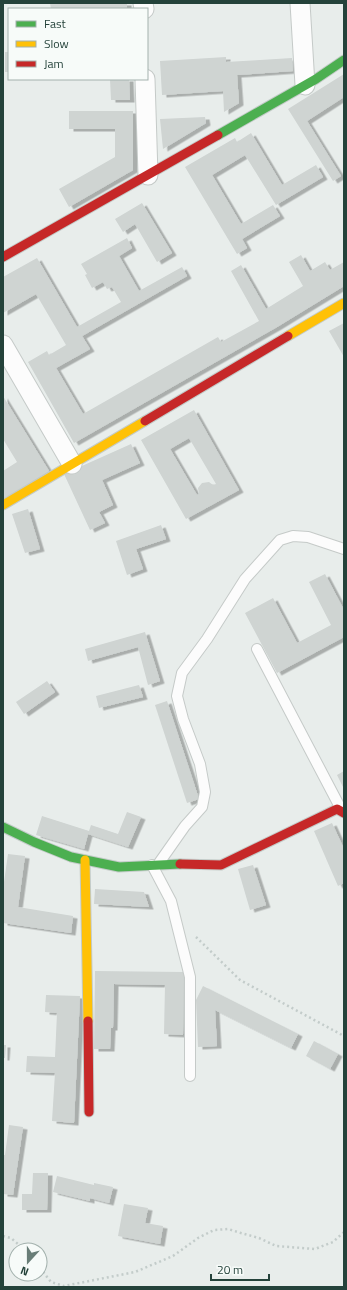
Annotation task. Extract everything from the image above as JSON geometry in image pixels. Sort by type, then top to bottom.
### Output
[{"type":"street","points":[[300,3],[305,85]]},
{"type":"street","points":[[3,257],[305,85],[344,60]]},
{"type":"street","points":[[145,80],[148,175]]},
{"type":"street","points":[[3,505],[344,303]]},
{"type":"street","points":[[3,345],[72,464]]},
{"type":"street","points":[[3,826],[34,842],[71,857],[119,867],[159,865],[221,865],[337,809],[343,813]]},
{"type":"street","points":[[85,860],[89,1112]]},
{"type":"lane","points":[[190,1076],[190,977],[171,901],[159,865],[185,826],[202,807],[205,792],[200,764],[183,719],[177,696],[182,673],[207,639],[245,579],[280,540],[293,536],[308,537],[344,549]]},
{"type":"lane","points":[[257,649],[343,813]]},
{"type":"path","points":[[195,936],[240,980],[344,1036]]},
{"type":"path","points":[[48,1278],[51,1282],[64,1286],[135,1272],[173,1256],[198,1238],[214,1230],[228,1229],[259,1238],[276,1246],[315,1249],[332,1242],[344,1232]]},
{"type":"path","points":[[3,1236],[11,1238],[16,1242]]},
{"type":"building","points":[[50,3],[127,3],[127,8],[51,8]]},
{"type":"building","points":[[5,52],[8,52],[8,72],[5,72]]},
{"type":"building","points":[[226,57],[226,62],[292,58],[293,71],[237,75],[239,103],[224,112],[223,91],[162,95],[160,61]]},
{"type":"building","points":[[344,74],[344,97],[307,121],[341,176],[333,181],[288,109]]},
{"type":"building","points":[[110,80],[129,80],[130,100],[111,100]]},
{"type":"building","points":[[69,111],[133,111],[133,170],[69,207],[59,189],[115,157],[115,129],[69,129]]},
{"type":"building","points":[[205,117],[206,123],[163,149],[160,119]]},
{"type":"building","points":[[251,133],[282,185],[316,165],[323,177],[276,205],[245,155],[212,175],[241,224],[273,205],[280,216],[242,239],[247,248],[237,254],[185,167],[235,138],[237,142]]},
{"type":"building","points":[[142,203],[172,253],[157,262],[135,224],[123,232],[115,219]]},
{"type":"building","points":[[127,238],[132,248],[119,256],[139,291],[182,267],[187,276],[82,336],[90,349],[56,368],[83,414],[218,337],[221,342],[259,321],[231,271],[241,265],[266,309],[303,286],[289,262],[301,255],[310,271],[325,262],[330,270],[344,262],[344,286],[277,327],[74,443],[28,362],[47,351],[49,355],[66,345],[36,294],[3,313],[3,277],[37,258],[77,327],[121,302],[112,287],[107,289],[103,282],[92,288],[85,275],[87,274],[81,264]]},
{"type":"building","points":[[344,323],[344,357],[329,331]]},
{"type":"building","points":[[3,396],[49,471],[3,499],[3,471],[17,462],[3,439]]},
{"type":"building","points":[[194,410],[239,490],[186,519],[141,440]],"holes":[[[189,438],[216,484],[213,485],[209,482],[202,483],[198,488],[199,494],[197,495],[170,449]]]},
{"type":"building","points":[[131,444],[140,463],[102,480],[113,505],[99,512],[105,523],[90,530],[64,474]]},
{"type":"building","points":[[28,509],[40,549],[25,553],[12,514]]},
{"type":"building","points":[[161,525],[166,539],[136,549],[143,569],[127,575],[116,541]]},
{"type":"building","points":[[325,574],[344,610],[344,637],[277,673],[245,613],[273,598],[297,643],[331,625],[309,582]]},
{"type":"building","points":[[145,632],[160,681],[148,685],[138,647],[88,661],[85,649]]},
{"type":"building","points":[[47,681],[55,692],[24,714],[16,702]]},
{"type":"building","points":[[139,685],[143,697],[99,708],[96,696]]},
{"type":"building","points":[[167,701],[199,799],[187,803],[155,705]]},
{"type":"building","points":[[344,771],[344,789],[337,775]]},
{"type":"building","points":[[127,812],[141,817],[128,847],[88,834],[84,849],[36,835],[42,816],[89,831],[91,825],[118,834]]},
{"type":"building","points":[[332,823],[344,849],[344,883],[338,886],[314,831]]},
{"type":"building","points":[[8,854],[25,856],[18,907],[73,916],[71,933],[3,923],[3,889]]},
{"type":"building","points":[[253,865],[266,905],[250,910],[238,869]]},
{"type":"building","points":[[95,889],[144,892],[149,907],[94,904]]},
{"type":"building","points":[[95,971],[184,972],[183,1035],[164,1034],[165,985],[114,984],[113,1028],[111,1028],[110,1049],[94,1049]]},
{"type":"building","points":[[203,986],[298,1034],[291,1048],[215,1010],[217,1046],[198,1047],[196,1000]]},
{"type":"building","points":[[46,995],[80,996],[74,1123],[52,1121],[55,1073],[26,1072],[27,1056],[55,1057],[57,1013],[45,1012]]},
{"type":"building","points":[[314,1041],[338,1054],[330,1069],[306,1056]]},
{"type":"building","points":[[3,1045],[6,1045],[5,1058],[3,1058]]},
{"type":"building","points":[[9,1125],[23,1127],[13,1195],[3,1194],[3,1155],[5,1155]]},
{"type":"building","points":[[33,1173],[48,1173],[47,1210],[22,1210],[22,1194],[32,1194]]},
{"type":"building","points":[[57,1176],[94,1185],[94,1183],[113,1187],[109,1203],[90,1198],[90,1201],[53,1192]]},
{"type":"building","points":[[124,1204],[148,1208],[145,1223],[163,1226],[160,1244],[118,1236]]},
{"type":"traffic: fast","points":[[218,135],[316,79],[344,60]]},
{"type":"traffic: fast","points":[[3,827],[34,842],[71,857],[119,867],[180,864]]},
{"type":"traffic: slow","points":[[288,336],[344,303]]},
{"type":"traffic: slow","points":[[3,505],[145,421]]},
{"type":"traffic: slow","points":[[85,860],[88,1021]]},
{"type":"traffic: jam","points":[[3,257],[218,135]]},
{"type":"traffic: jam","points":[[145,421],[288,336]]},
{"type":"traffic: jam","points":[[180,864],[221,865],[337,809],[344,813]]},
{"type":"traffic: jam","points":[[88,1021],[89,1112]]}]
